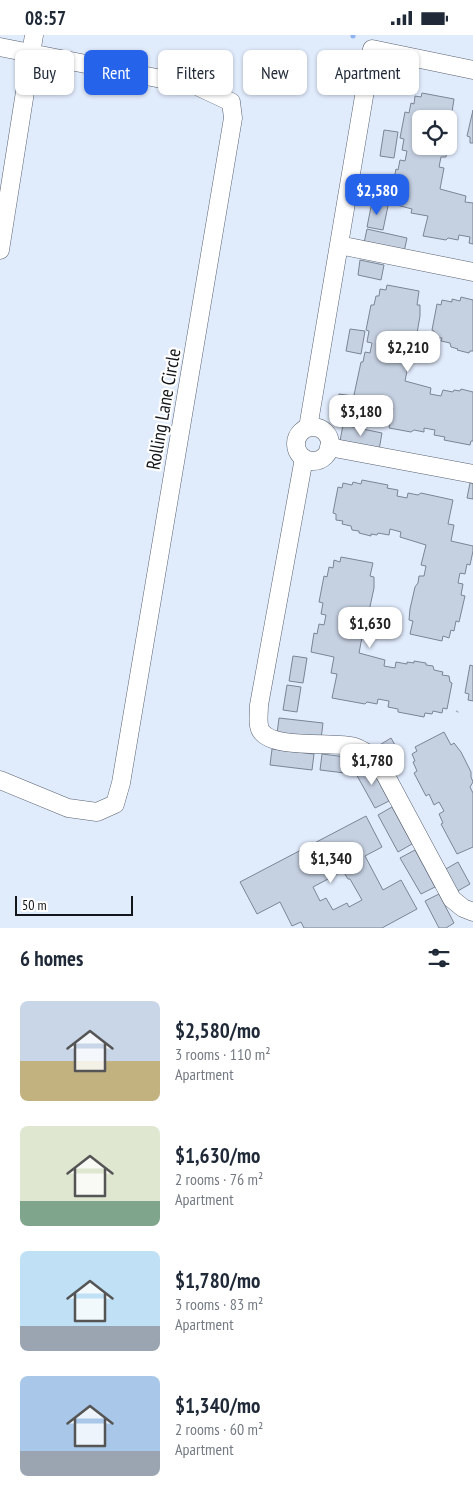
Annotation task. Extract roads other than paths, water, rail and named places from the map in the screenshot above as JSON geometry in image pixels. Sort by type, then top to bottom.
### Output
[{"type":"street","points":[[33,50],[34,35]]},
{"type":"street","points":[[0,47],[16,50]]},
{"type":"street","points":[[308,428],[372,49],[473,70]]},
{"type":"street","name":"Rolling Lane Circle","points":[[0,780],[68,808],[96,812],[115,804],[122,773],[233,118],[231,102],[197,86],[74,61]]},
{"type":"street","points":[[0,250],[26,95]]},
{"type":"street","points":[[339,245],[473,272]]},
{"type":"street","points":[[308,428],[318,428],[323,431],[329,440],[329,447],[321,459],[310,461],[297,451],[296,441],[302,431],[308,428]]},
{"type":"street","points":[[329,447],[473,474]]},
{"type":"street","points":[[304,458],[259,705],[258,718],[260,730],[265,735],[287,743],[354,747],[365,751],[376,760],[386,775],[452,899],[473,911]]}]
